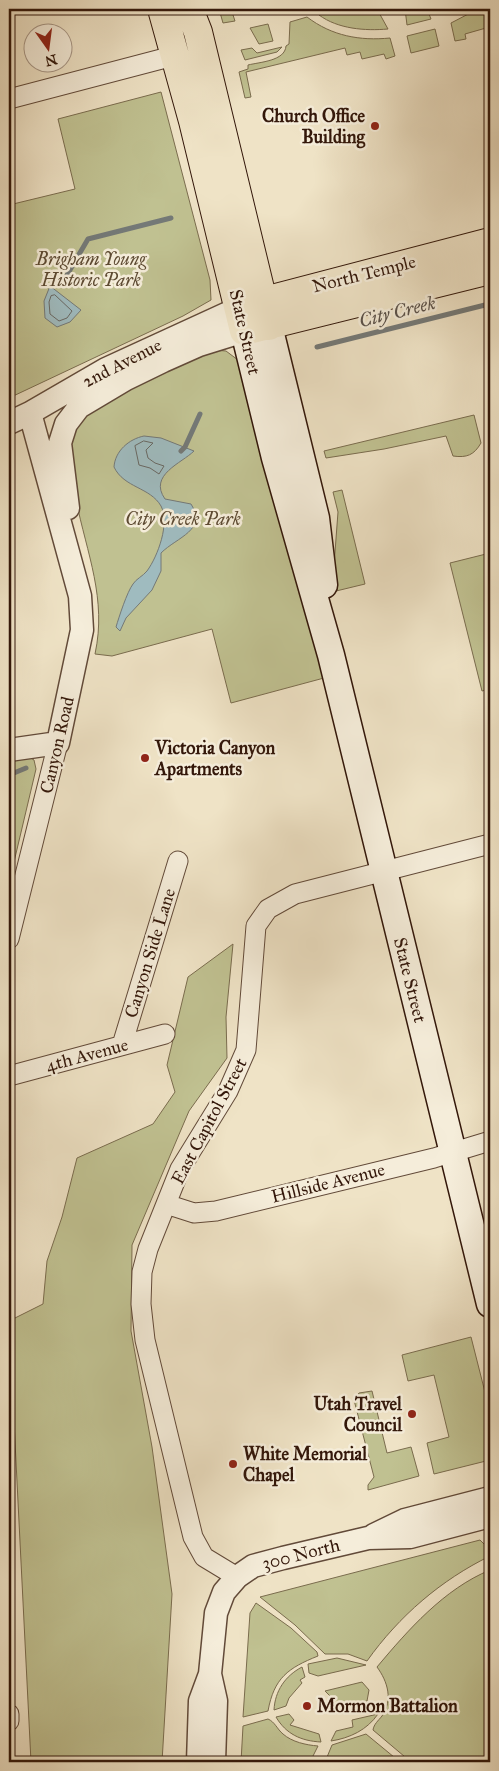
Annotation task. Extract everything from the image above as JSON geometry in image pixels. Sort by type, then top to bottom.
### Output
[{"type":"main road","name":"State Street","points":[[162,9],[173,56],[316,518],[331,655],[490,1304]]},
{"type":"main road","name":"State Street","points":[[190,9],[198,32],[253,316]]},
{"type":"main road","name":"North Temple","points":[[253,316],[490,242]]},
{"type":"main road","name":"North Temple","points":[[253,316],[490,270]]},
{"type":"street","points":[[9,99],[173,56]]},
{"type":"street","name":"2nd Avenue","points":[[9,423],[106,369],[253,316]]},
{"type":"street","name":"2nd Avenue","points":[[66,424],[79,407],[126,378],[199,345],[253,316]]},
{"type":"street","name":"Canyon Road","points":[[9,940],[58,743],[82,630],[80,596],[30,413]]},
{"type":"street","name":"Canyon Road","points":[[66,424],[61,439],[60,456],[69,501],[68,549]]},
{"type":"street","points":[[9,750],[58,743]]},
{"type":"street","name":"East Capitol Street","points":[[236,1577],[204,1557],[196,1545],[145,1340],[141,1304],[142,1272],[148,1249],[166,1204],[188,1154],[228,1090],[246,1050],[251,1011],[254,934],[260,917],[276,903],[295,894],[490,844]]},
{"type":"street","name":"Canyon Side Lane","points":[[122,1045],[178,861]]},
{"type":"street","name":"4th Avenue","points":[[9,1076],[165,1034]]},
{"type":"street","name":"Hillside Avenue","points":[[166,1204],[194,1213],[216,1211],[490,1142]]},
{"type":"street","name":"300 North","points":[[368,1538],[405,1520],[490,1498]]},
{"type":"street","name":"300 North","points":[[236,1577],[252,1566],[368,1538],[410,1537],[490,1516]]},
{"type":"street","points":[[198,1762],[200,1701],[210,1674],[218,1605],[224,1592],[236,1577]]},
{"type":"street","points":[[210,1674],[216,1702],[214,1762]]},
{"type":"street","points":[[9,1714],[9,1720]]},
{"type":"green space","points":[[219,9],[231,9],[235,21],[223,23]]},
{"type":"green space","points":[[338,9],[377,9],[388,29],[352,28],[326,20],[319,15]]},
{"type":"green space","points":[[405,9],[427,9],[431,19],[407,25]]},
{"type":"green space","points":[[478,9],[490,9],[490,20],[485,21],[486,28],[465,34],[466,39],[455,41],[451,23]]},
{"type":"green space","points":[[307,17],[326,29],[347,36],[368,39],[390,38],[395,56],[386,59],[384,54],[362,59],[360,52],[347,55],[345,48],[246,72],[251,97],[245,98],[239,72],[248,69],[248,65],[271,60],[281,55],[289,44],[290,22]]},
{"type":"green space","points":[[268,24],[273,41],[259,44],[250,28]]},
{"type":"green space","points":[[435,29],[439,46],[411,53],[407,36]]},
{"type":"green space","points":[[282,47],[277,52],[245,60],[241,50],[252,48],[257,53]]},
{"type":"green space","name":"Brigham Young Historic Park","points":[[161,92],[210,280],[211,300],[183,316],[9,398],[9,205],[75,189],[58,119]]},
{"type":"green space","name":"City Creek Park","points":[[213,350],[226,351],[238,360],[324,678],[231,703],[212,629],[112,656],[95,654],[99,614],[97,595],[80,520],[68,440],[91,407]]},
{"type":"green space","points":[[474,415],[481,443],[473,453],[466,456],[453,456],[446,436],[384,449],[326,458],[324,451]]},
{"type":"green space","points":[[342,490],[365,584],[332,592],[338,512],[333,492]]},
{"type":"green space","points":[[490,553],[490,689],[482,691],[450,563]]},
{"type":"green space","points":[[29,757],[34,760],[36,769],[9,883],[9,760]]},
{"type":"green space","points":[[233,944],[226,1017],[227,1058],[189,1111],[132,1245],[131,1331],[152,1447],[172,1594],[162,1762],[31,1762],[9,1321],[43,1304],[47,1261],[62,1217],[77,1158],[153,1124],[175,1092],[167,1065],[188,977]]},
{"type":"green space","points":[[471,1337],[490,1412],[490,1460],[434,1474],[427,1443],[449,1437],[434,1375],[408,1381],[402,1355]]},
{"type":"green space","points":[[372,1391],[387,1453],[411,1447],[419,1476],[368,1490],[368,1485],[374,1477],[354,1400],[359,1393]]},
{"type":"green space","points":[[480,1540],[490,1550],[490,1556],[455,1576],[422,1601],[393,1629],[367,1661],[348,1654],[325,1654],[295,1625],[260,1597]]},
{"type":"green space","points":[[490,1570],[490,1762],[411,1762],[373,1730],[385,1710],[388,1697],[384,1679],[377,1667],[414,1625],[442,1599],[473,1578]]},
{"type":"green space","points":[[256,1603],[291,1628],[317,1652],[318,1656],[298,1665],[284,1676],[274,1690],[268,1711],[243,1717],[250,1613]]},
{"type":"green space","points":[[337,1658],[366,1665],[318,1676],[309,1673],[308,1664]]},
{"type":"green space","points":[[302,1667],[305,1677],[300,1680],[302,1683],[289,1698],[286,1706],[274,1710],[276,1697],[282,1685]]},
{"type":"green space","points":[[362,1682],[369,1690],[367,1701],[330,1710],[333,1699],[325,1691]]},
{"type":"green space","points":[[289,1714],[294,1720],[290,1725],[319,1734],[321,1742],[295,1736],[284,1728],[276,1717]]},
{"type":"green space","points":[[378,1714],[369,1725],[358,1732],[345,1738],[331,1741],[336,1731],[353,1727],[352,1720]]},
{"type":"green space","points":[[268,1719],[291,1739],[304,1744],[318,1746],[310,1762],[241,1762],[243,1726]]},
{"type":"green space","points":[[366,1734],[400,1762],[325,1762],[332,1745]]},
{"type":"water","points":[[50,286],[81,310],[70,322],[57,327],[45,318],[44,301]]},
{"type":"water","points":[[144,436],[161,438],[194,451],[164,476],[161,483],[161,491],[165,499],[191,504],[196,520],[188,532],[161,553],[161,571],[152,590],[126,618],[120,631],[116,627],[128,593],[134,582],[151,565],[162,539],[164,521],[161,506],[150,495],[130,484],[118,474],[114,467],[120,451],[128,443]]},
{"type":"waterway","points":[[67,275],[88,239],[171,218]]},
{"type":"waterway","name":"City Creek","points":[[317,347],[485,305]]},
{"type":"waterway","points":[[181,451],[185,447],[200,414]]},
{"type":"waterway","name":"City Creek","points":[[9,775],[26,768]]},
{"type":"place","name":"Church Office Building","points":[[375,126]]},
{"type":"place","name":"Victoria Canyon Apartments","points":[[145,758]]},
{"type":"place","name":"Utah Travel Council","points":[[412,1414]]},
{"type":"place","name":"White Memorial Chapel","points":[[233,1464]]},
{"type":"place","name":"Mormon Battalion","points":[[307,1706]]}]
